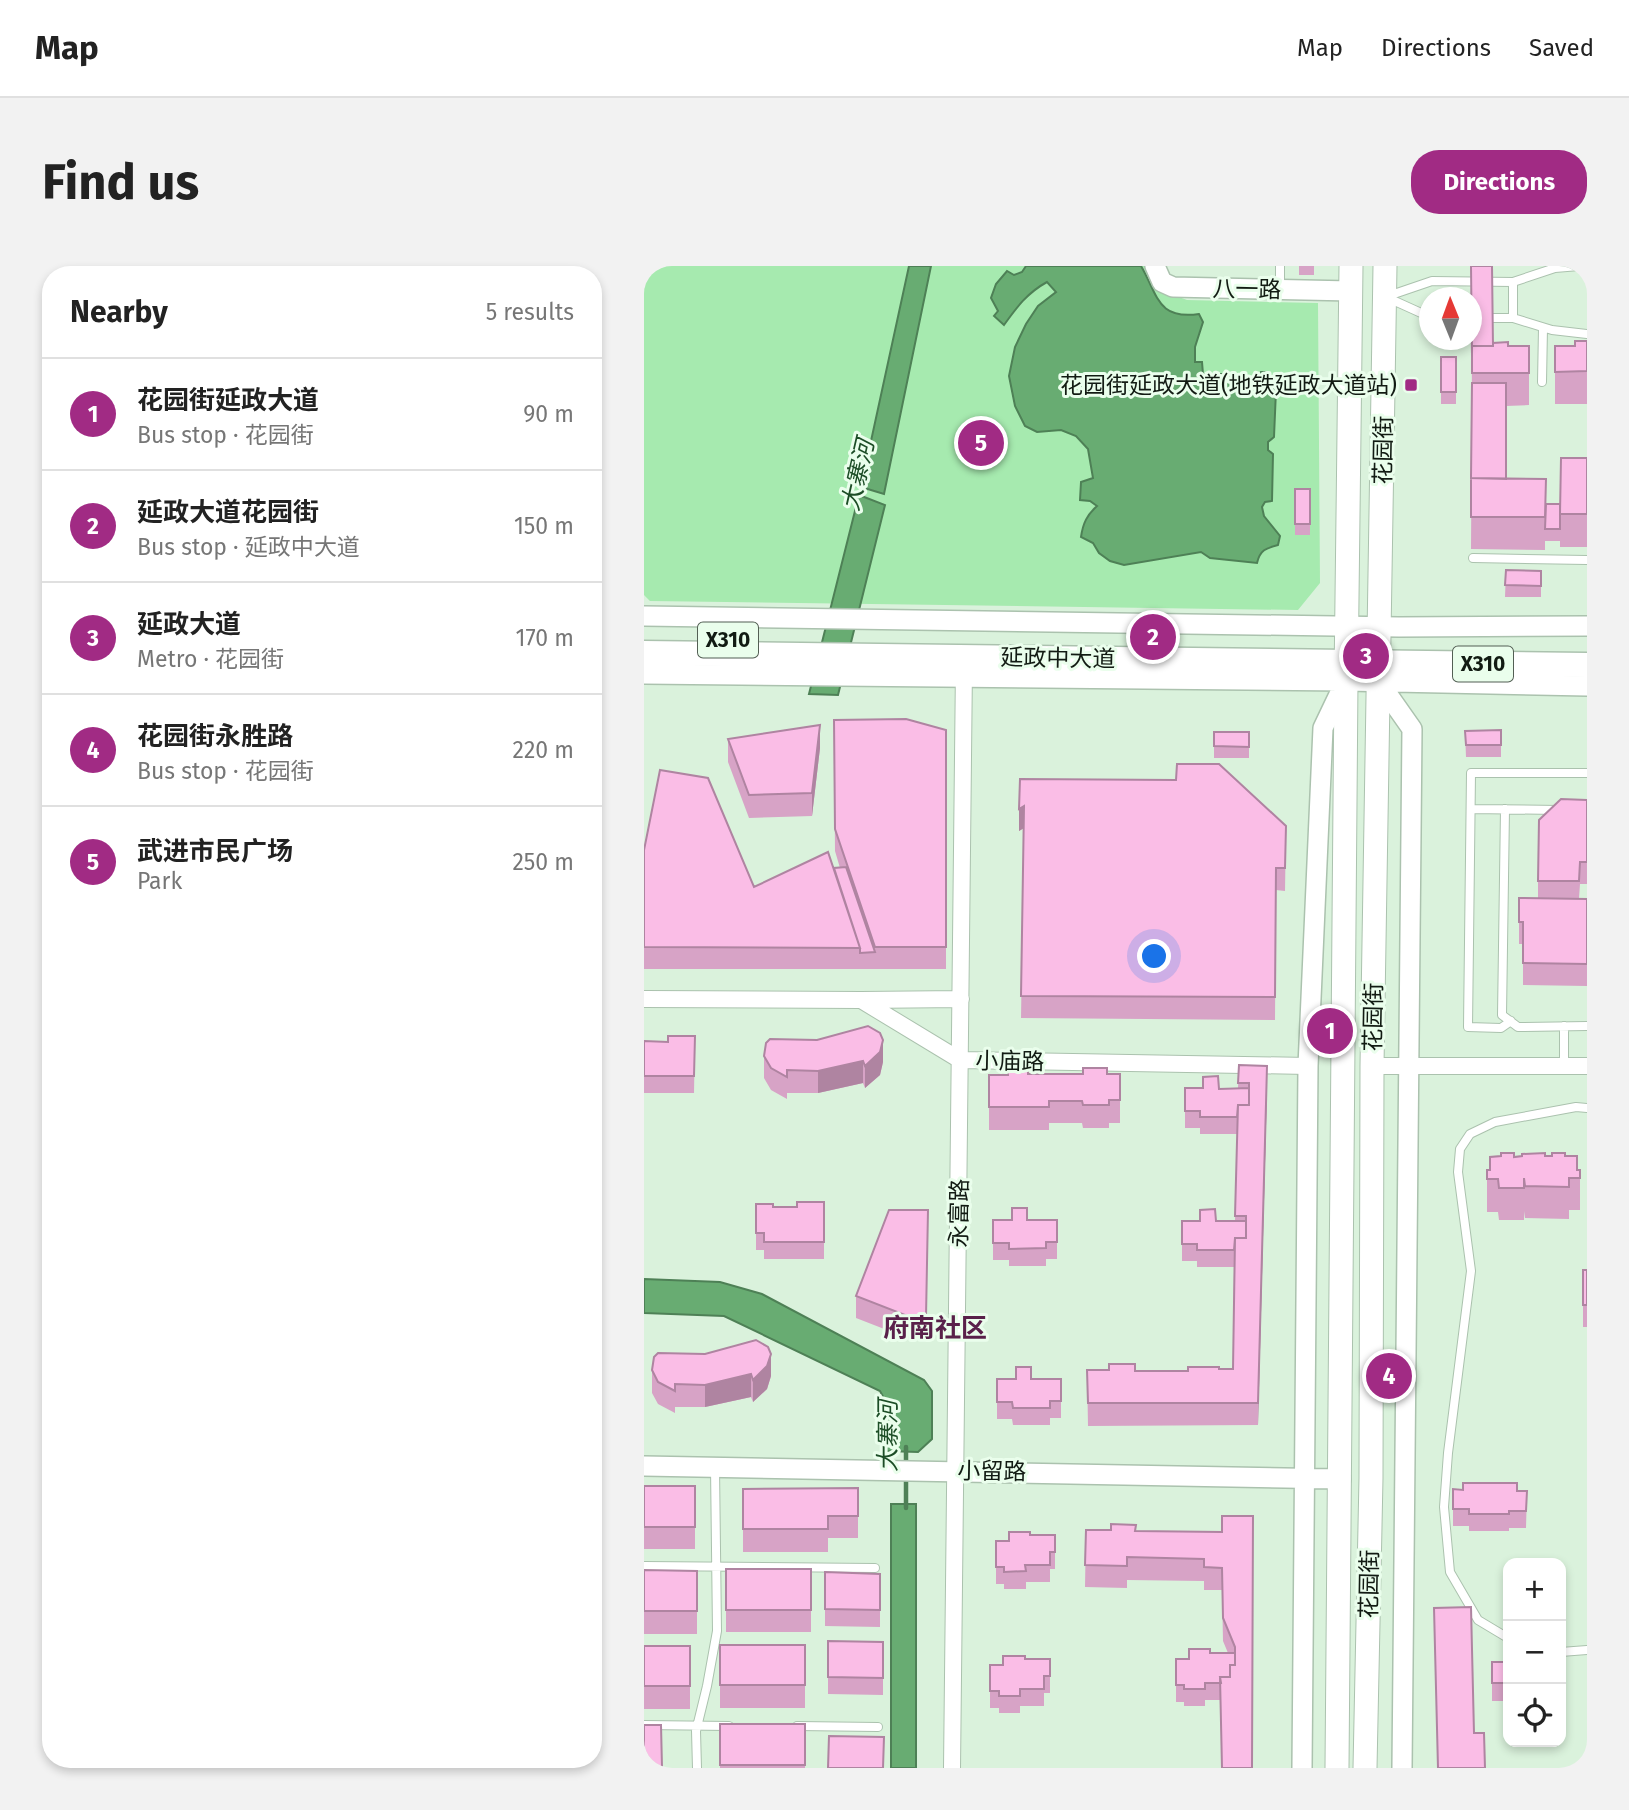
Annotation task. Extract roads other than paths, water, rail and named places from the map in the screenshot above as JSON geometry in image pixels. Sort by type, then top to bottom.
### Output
[{"type":"main road","name":"花园街","points":[[1337,1768],[1346,654],[1352,266]]},
{"type":"main road","name":"花园街","points":[[1365,1768],[1371,1478],[1371,1066],[1385,266]]},
{"type":"main road","name":"X310","points":[[644,639],[812,648]]},
{"type":"main road","name":"延政中大道","points":[[857,648],[1346,654]]},
{"type":"main road","name":"延政中大道","points":[[857,648],[964,667],[1346,654]]},
{"type":"main road","name":"X310","points":[[644,653],[857,648]]},
{"type":"main road","name":"X310","points":[[1380,655],[1587,650]]},
{"type":"main road","name":"X310","points":[[1346,654],[1587,665]]},
{"type":"street","name":"八一路","points":[[1155,266],[1162,282],[1173,287],[1351,291]]},
{"type":"street","points":[[644,616],[812,648]]},
{"type":"street","points":[[1380,655],[1587,626]]},
{"type":"street","points":[[644,674],[812,648],[857,648]]},
{"type":"street","points":[[1302,1768],[1308,1066],[1323,727],[1346,654],[1380,655],[1587,686]]},
{"type":"street","points":[[1380,655],[1412,729],[1402,1768]]},
{"type":"street","name":"永富路","points":[[952,1768],[964,667]]},
{"type":"street","points":[[644,999],[961,999]]},
{"type":"street","name":"小庙路","points":[[861,1000],[960,1060],[1308,1066]]},
{"type":"street","points":[[1371,1066],[1587,1066]]},
{"type":"street","name":"小留路","points":[[644,1466],[1341,1479]]},
{"type":"lane","points":[[1280,266],[1280,290]]},
{"type":"lane","points":[[1385,297],[1432,281],[1513,282],[1555,268],[1579,266]]},
{"type":"lane","points":[[1513,282],[1513,318]]},
{"type":"lane","points":[[1385,297],[1419,312]]},
{"type":"lane","points":[[1482,318],[1513,318],[1543,328],[1587,334]]},
{"type":"lane","points":[[1542,382],[1543,328]]},
{"type":"lane","points":[[1473,558],[1587,560]]},
{"type":"lane","points":[[1511,1021],[1501,1028],[1468,1027],[1471,773],[1587,773]]},
{"type":"lane","points":[[1471,809],[1573,810]]},
{"type":"lane","points":[[1505,809],[1502,1015],[1518,1027],[1587,1026]]},
{"type":"lane","points":[[1564,1026],[1564,1066]]},
{"type":"lane","points":[[1503,1635],[1478,1620],[1450,1572],[1444,1507],[1448,1452],[1471,1271],[1458,1172],[1460,1149],[1470,1134],[1495,1122],[1576,1107],[1587,1108]]},
{"type":"lane","points":[[697,1768],[697,1725],[708,1686],[717,1630],[715,1467]]},
{"type":"lane","points":[[644,1566],[875,1568]]},
{"type":"lane","points":[[1566,1652],[1587,1650]]},
{"type":"lane","points":[[644,1725],[739,1726]]},
{"type":"lane","points":[[780,1726],[878,1727]]},
{"type":"water","points":[[909,266],[931,266],[884,494],[861,487]]},
{"type":"water","points":[[1026,266],[1141,266],[1156,296],[1167,309],[1185,315],[1199,314],[1203,322],[1195,347],[1195,362],[1202,362],[1203,374],[1227,374],[1227,377],[1237,377],[1244,383],[1254,383],[1260,378],[1261,372],[1268,372],[1267,379],[1276,390],[1274,437],[1268,442],[1268,450],[1273,454],[1272,501],[1265,502],[1262,507],[1264,516],[1280,536],[1278,545],[1264,550],[1257,563],[1210,558],[1201,552],[1124,565],[1110,561],[1099,553],[1093,543],[1081,537],[1086,520],[1097,506],[1090,501],[1080,500],[1081,482],[1093,478],[1088,449],[1076,436],[1061,430],[1037,432],[1025,426],[1015,406],[1009,376],[1015,347],[1026,324],[1038,306],[1056,292],[1047,282],[1018,306],[1004,325],[994,316],[998,311],[991,298],[996,284],[1007,271],[1014,275],[1022,272]]},
{"type":"water","points":[[859,495],[885,505],[838,695],[809,694]]},
{"type":"water","points":[[644,1279],[720,1282],[762,1294],[924,1380],[932,1391],[932,1439],[918,1452],[886,1451],[886,1402],[880,1391],[724,1316],[644,1313]]},
{"type":"water","points":[[891,1504],[916,1504],[916,1768],[891,1768]]},
{"type":"waterway","name":"大寨河","points":[[906,1447],[906,1466]]},
{"type":"waterway","name":"大寨河","points":[[906,1475],[906,1508]]},
{"type":"place","name":"花园街延政大道(地铁延政大道站)","points":[[1411,385]]},
{"type":"place","name":"武进市民广场","points":[[981,443]]},
{"type":"place","name":"延政大道花园街","points":[[1153,637]]},
{"type":"place","name":"延政大道","points":[[1366,656]]},
{"type":"place","name":"花园街延政大道","points":[[1330,1031]]},
{"type":"place","name":"花园街永胜路","points":[[1389,1376]]},
{"type":"district","name":"府南社区","points":[[935,1328]]}]
